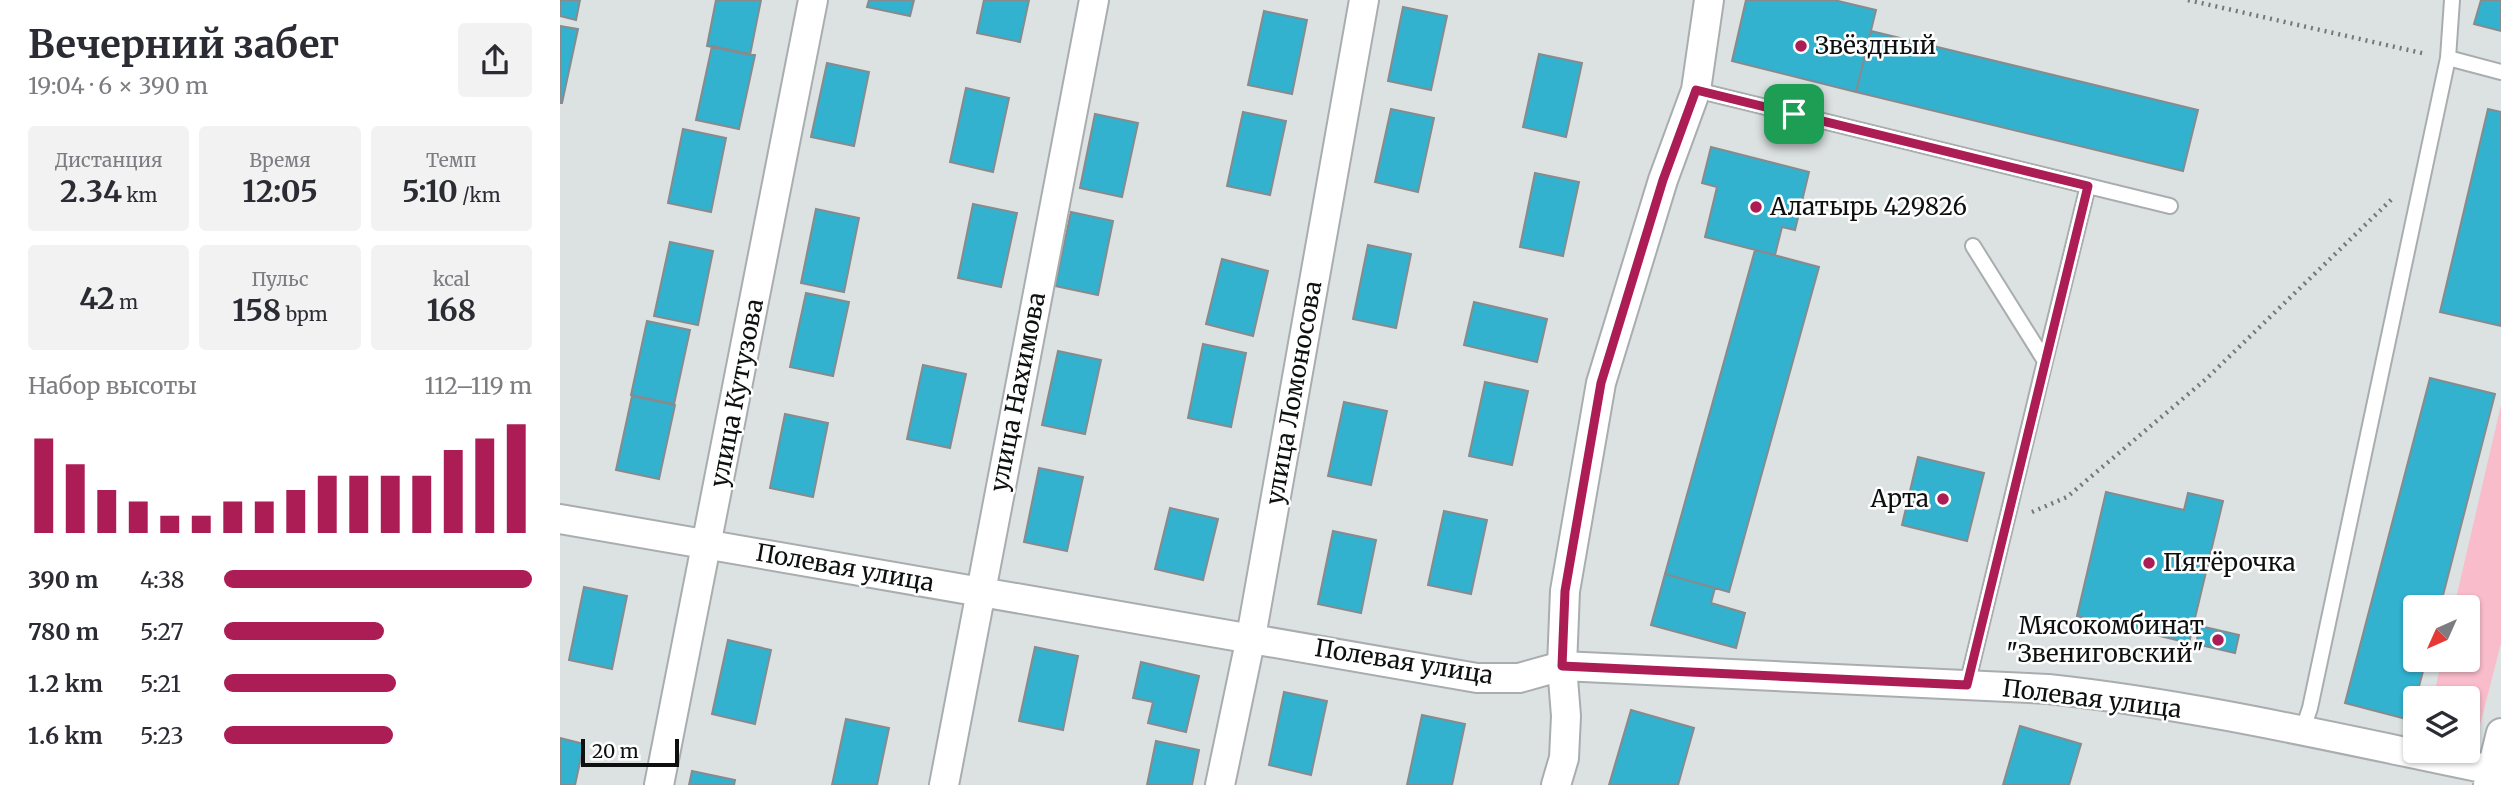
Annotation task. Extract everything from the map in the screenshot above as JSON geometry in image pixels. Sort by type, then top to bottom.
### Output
[{"type":"street","name":"улица Кутузова","points":[[659,785],[813,0]]},
{"type":"street","name":"улица Нахимова","points":[[944,785],[1094,0]]},
{"type":"street","name":"улица Ломоносова","points":[[1220,785],[1251,638],[1364,0]]},
{"type":"street","points":[[1556,785],[1564,758],[1566,716],[1562,666],[1565,591],[1601,383],[1663,180],[1696,90],[1709,0]]},
{"type":"street","name":"Полевая улица","points":[[560,519],[1478,678],[1519,678],[1562,666],[1967,685],[2100,695],[2302,732],[2493,775]]},
{"type":"street","points":[[2493,775],[2501,733]]},
{"type":"lane","points":[[2302,732],[2310,709],[2448,58],[2452,0]]},
{"type":"lane","points":[[2448,58],[2501,72]]},
{"type":"lane","points":[[1696,90],[2170,206]]},
{"type":"lane","points":[[1967,685],[2088,186]]},
{"type":"lane","points":[[1973,247],[2045,361]]},
{"type":"path","points":[[2188,0],[2448,58]]},
{"type":"path","points":[[2005,524],[2067,497],[2195,389],[2424,169]]},
{"type":"shaded area","points":[[2501,405],[2501,643],[2480,725],[2480,686],[2436,686],[2439,672],[2480,672],[2480,595],[2457,595]]},
{"type":"building","points":[[560,0],[580,0],[576,20],[560,16]]},
{"type":"building","points":[[716,0],[761,0],[750,55],[707,46]]},
{"type":"building","points":[[869,0],[914,0],[910,16],[867,7]]},
{"type":"building","points":[[984,0],[1029,0],[1020,42],[977,33]]},
{"type":"building","name":"Звёздный","points":[[1746,0],[1834,0],[1876,10],[1856,92],[1732,61]]},
{"type":"building","points":[[2481,0],[2501,0],[2501,31],[2474,24]]},
{"type":"building","points":[[1403,7],[1447,16],[1431,90],[1388,81]]},
{"type":"building","points":[[1264,11],[1307,20],[1292,94],[1248,85]]},
{"type":"building","points":[[560,26],[578,29],[562,103],[560,103]]},
{"type":"building","points":[[1871,31],[2198,110],[2183,171],[1856,92]]},
{"type":"building","points":[[712,46],[755,55],[739,129],[696,120]]},
{"type":"building","points":[[1539,54],[1582,63],[1566,137],[1523,127]]},
{"type":"building","points":[[827,63],[869,72],[854,146],[811,137]]},
{"type":"building","points":[[966,88],[1009,98],[993,172],[950,162]]},
{"type":"building","points":[[1391,109],[1434,118],[1418,192],[1375,182]]},
{"type":"building","points":[[2488,109],[2501,112],[2501,326],[2440,312]]},
{"type":"building","points":[[1243,112],[1286,121],[1270,195],[1227,186]]},
{"type":"building","points":[[1095,114],[1138,123],[1122,197],[1080,188]]},
{"type":"building","points":[[683,129],[726,138],[711,212],[668,203]]},
{"type":"building","name":"Алатырь 429826","points":[[1711,147],[1809,172],[1795,230],[1782,227],[1775,255],[1705,237],[1717,187],[1702,183]]},
{"type":"building","points":[[1535,173],[1579,182],[1563,256],[1520,247]]},
{"type":"building","points":[[973,204],[1017,213],[1001,287],[958,278]]},
{"type":"building","points":[[816,209],[859,218],[844,292],[801,283]]},
{"type":"building","points":[[1071,212],[1113,221],[1098,295],[1055,286]]},
{"type":"building","points":[[670,242],[713,251],[698,325],[654,316]]},
{"type":"building","points":[[1368,245],[1411,254],[1396,328],[1353,319]]},
{"type":"building","points":[[1755,250],[1819,267],[1729,592],[1665,574]]},
{"type":"building","points":[[1222,259],[1268,271],[1253,336],[1206,324]]},
{"type":"building","points":[[806,293],[849,302],[833,376],[790,367]]},
{"type":"building","points":[[1474,302],[1547,319],[1537,362],[1464,345]]},
{"type":"building","points":[[647,321],[690,330],[674,404],[631,395]]},
{"type":"building","points":[[1203,344],[1246,353],[1231,427],[1188,418]]},
{"type":"building","points":[[1058,351],[1101,360],[1085,434],[1042,425]]},
{"type":"building","points":[[923,365],[966,374],[950,448],[907,439]]},
{"type":"building","points":[[2430,378],[2495,394],[2443,595],[2403,595],[2403,672],[2423,672],[2419,686],[2403,686],[2403,718],[2345,703]]},
{"type":"building","points":[[1485,382],[1528,391],[1512,465],[1469,456]]},
{"type":"building","points":[[632,396],[675,405],[659,479],[616,470]]},
{"type":"building","points":[[1344,402],[1387,411],[1371,485],[1328,476]]},
{"type":"building","points":[[785,414],[828,423],[813,497],[770,488]]},
{"type":"building","name":"Арта","points":[[1918,457],[1984,473],[1967,541],[1902,525]]},
{"type":"building","points":[[1039,468],[1083,477],[1067,551],[1024,542]]},
{"type":"building","name":"Пятёрочка","points":[[2106,492],[2184,510],[2188,493],[2223,501],[2189,643],[2077,616]]},
{"type":"building","points":[[1170,508],[1218,519],[1203,580],[1155,569]]},
{"type":"building","points":[[1444,511],[1487,520],[1471,594],[1428,585]]},
{"type":"building","points":[[1333,531],[1376,540],[1361,613],[1318,604]]},
{"type":"building","points":[[1665,574],[1715,588],[1711,603],[1745,613],[1736,648],[1651,625]]},
{"type":"building","points":[[584,587],[627,596],[612,669],[569,660]]},
{"type":"building","name":"Мясокомбинат \"Звениговский\"","points":[[2200,626],[2239,635],[2235,653],[2196,644]]},
{"type":"building","points":[[728,640],[771,650],[755,724],[712,714]]},
{"type":"building","points":[[1035,647],[1078,656],[1063,730],[1019,721]]},
{"type":"building","points":[[1141,662],[1199,676],[1186,732],[1148,723],[1153,702],[1133,698]]},
{"type":"building","points":[[1284,692],[1327,701],[1311,775],[1269,765]]},
{"type":"building","points":[[1631,710],[1694,728],[1678,785],[1609,785]]},
{"type":"building","points":[[1422,715],[1465,724],[1452,785],[1407,785]]},
{"type":"building","points":[[846,719],[889,728],[877,785],[832,785]]},
{"type":"building","points":[[2020,726],[2081,744],[2069,785],[2003,785]]},
{"type":"building","points":[[560,738],[584,744],[575,785],[560,785]]},
{"type":"building","points":[[1156,741],[1199,750],[1192,785],[1147,785]]},
{"type":"building","points":[[692,771],[735,780],[734,785],[689,785]]},
{"type":"place","name":"Звёздный","points":[[1801,46]]},
{"type":"place","name":"Алатырь 429826","points":[[1756,207]]},
{"type":"place","name":"Арта","points":[[1943,499]]},
{"type":"place","name":"Пятёрочка","points":[[2149,563]]},
{"type":"place","name":"Мясокомбинат \"Звениговский\"","points":[[2218,640]]},
{"type":"route","points":[[1696,90],[1794,114],[2088,186],[1967,685],[1562,666],[1565,591],[1601,383],[1663,180],[1696,90]]}]
